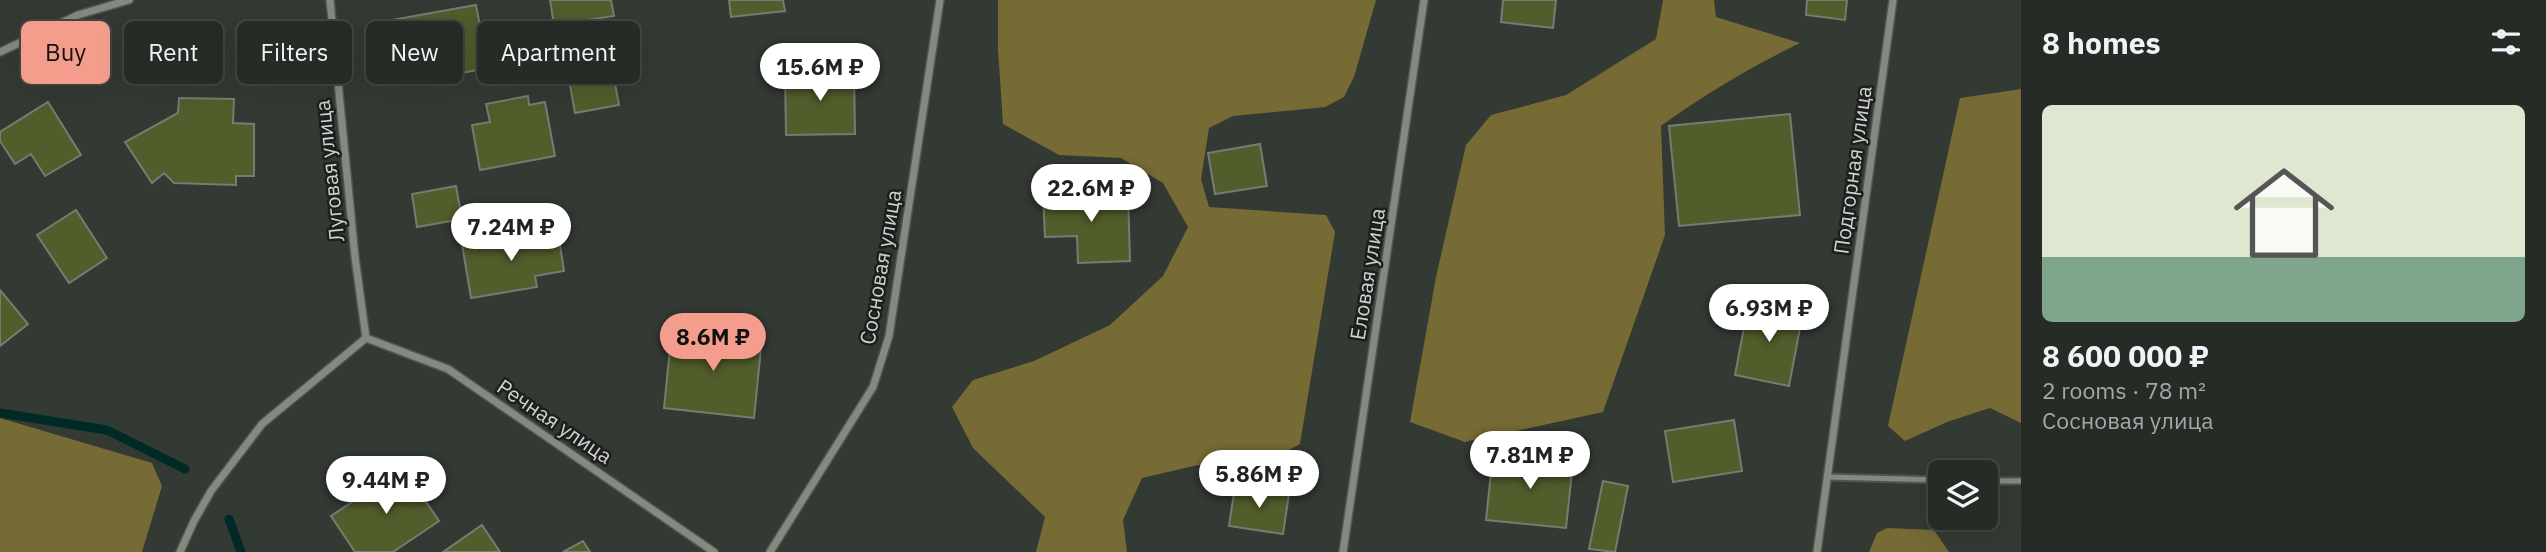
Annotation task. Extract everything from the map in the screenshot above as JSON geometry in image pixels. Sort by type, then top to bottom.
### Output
[{"type":"street","points":[[0,52],[78,15],[129,0]]},
{"type":"street","name":"Луговая улица","points":[[330,0],[355,257],[366,338]]},
{"type":"street","name":"Сосновая улица","points":[[770,552],[873,387],[889,336],[940,0]]},
{"type":"street","name":"Еловая улица","points":[[1343,552],[1424,0]]},
{"type":"street","name":"Подгорная улица","points":[[1817,552],[1893,0]]},
{"type":"street","points":[[180,552],[211,491],[262,424],[366,338]]},
{"type":"street","name":"Речная улица","points":[[366,338],[448,369],[714,552]]},
{"type":"lane","points":[[1826,477],[1928,480]]},
{"type":"lane","points":[[1998,481],[2021,481]]},
{"type":"shaded area","points":[[998,0],[1376,0],[1354,77],[1344,97],[1325,107],[1233,116],[1209,128],[1201,179],[1209,207],[1326,215],[1335,232],[1300,444],[1263,465],[1198,465],[1142,478],[1123,520],[1127,552],[1036,552],[1045,517],[973,448],[952,407],[973,380],[1034,361],[1110,325],[1163,276],[1188,227],[1163,183],[1121,158],[1059,155],[1003,124]]},
{"type":"shaded area","points":[[1663,0],[1714,0],[1716,17],[1800,43],[1729,82],[1661,126],[1665,235],[1603,412],[1465,442],[1410,422],[1436,277],[1466,145],[1491,115],[1566,95],[1656,39]]},
{"type":"shaded area","points":[[2021,89],[2021,423],[1990,408],[1947,422],[1905,441],[1888,426],[1960,98]]},
{"type":"shaded area","points":[[0,418],[152,463],[162,486],[142,552],[0,552]]},
{"type":"shaded area","points":[[1887,528],[1934,530],[1949,552],[1869,552],[1877,533]]},
{"type":"building","points":[[550,0],[611,0],[614,16],[581,21],[553,21]]},
{"type":"building","points":[[729,0],[783,0],[785,11],[731,17]]},
{"type":"building","points":[[1503,0],[1556,0],[1553,28],[1501,22]]},
{"type":"building","points":[[1807,0],[1847,0],[1845,20],[1806,15]]},
{"type":"building","points":[[476,5],[479,21],[477,70],[463,73],[463,21],[386,21]]},
{"type":"building","points":[[854,71],[855,134],[786,135],[785,72]]},
{"type":"building","points":[[615,84],[619,105],[575,113],[570,85]]},
{"type":"building","points":[[528,96],[529,105],[545,102],[555,156],[480,170],[472,125],[490,122],[486,104]]},
{"type":"building","points":[[179,98],[234,99],[233,123],[254,124],[254,176],[236,176],[236,185],[174,183],[164,173],[152,183],[125,142],[178,113]]},
{"type":"building","points":[[48,102],[81,155],[45,176],[31,154],[15,164],[0,141],[0,132]]},
{"type":"building","points":[[1790,114],[1800,215],[1679,226],[1669,126]]},
{"type":"building","points":[[1260,144],[1267,186],[1215,194],[1208,153]]},
{"type":"building","points":[[456,186],[462,219],[417,227],[412,194]]},
{"type":"building","points":[[1128,192],[1130,261],[1078,263],[1077,236],[1045,237],[1043,195]]},
{"type":"building","points":[[76,210],[107,258],[69,283],[37,235]]},
{"type":"building","points":[[528,232],[529,237],[558,232],[564,271],[535,276],[537,287],[471,298],[462,244]]},
{"type":"building","points":[[0,290],[28,324],[0,346]]},
{"type":"building","points":[[1749,301],[1803,312],[1789,386],[1735,375]]},
{"type":"building","points":[[672,329],[762,338],[754,418],[664,408]]},
{"type":"building","points":[[1734,420],[1742,471],[1673,482],[1665,431]]},
{"type":"building","points":[[1493,454],[1573,462],[1566,528],[1486,520]]},
{"type":"building","points":[[403,468],[439,521],[393,552],[355,552],[331,516]]},
{"type":"building","points":[[1603,481],[1628,486],[1615,552],[1589,549]]},
{"type":"building","points":[[1235,486],[1289,494],[1283,534],[1229,526]]},
{"type":"building","points":[[482,525],[500,552],[443,552]]},
{"type":"building","points":[[583,541],[590,552],[563,552]]},
{"type":"waterway","points":[[0,413],[107,430],[185,469]]},
{"type":"waterway","points":[[229,519],[241,552]]}]
